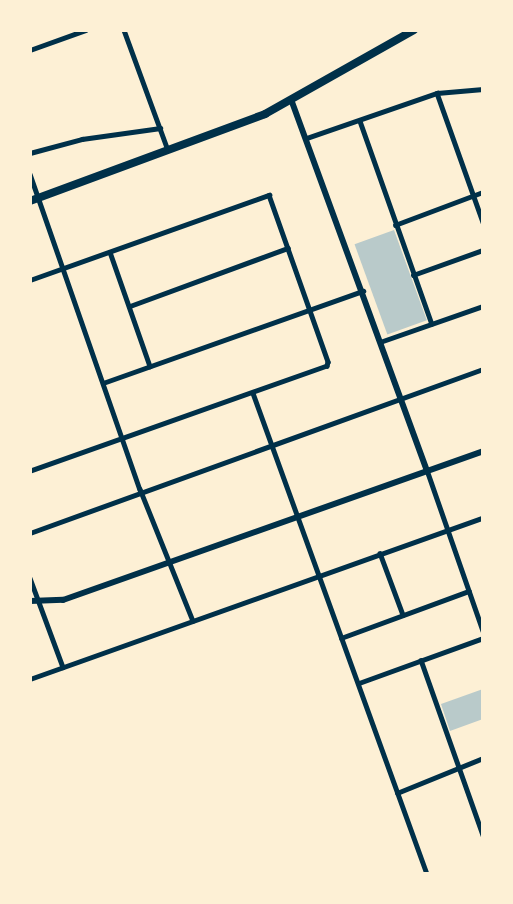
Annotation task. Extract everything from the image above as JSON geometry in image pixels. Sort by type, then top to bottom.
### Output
[{"type":"highway","points":[[32,198],[168,150],[292,102],[414,30]]},
{"type":"street","points":[[30,50],[86,30]]},
{"type":"street","points":[[124,30],[168,150]]},
{"type":"street","points":[[307,138],[438,93],[483,89]]},
{"type":"street","points":[[438,93],[483,222]]},
{"type":"street","points":[[292,102],[363,291],[483,631]]},
{"type":"street","points":[[360,121],[432,324]]},
{"type":"street","points":[[30,153],[82,139],[160,128]]},
{"type":"street","points":[[30,174],[32,198],[63,268],[123,440],[193,621]]},
{"type":"street","points":[[395,225],[483,192]]},
{"type":"street","points":[[30,280],[265,194],[269,195],[311,310],[327,366],[30,471]]},
{"type":"street","points":[[129,306],[288,248]]},
{"type":"street","points":[[413,275],[483,250]]},
{"type":"street","points":[[110,252],[150,366]]},
{"type":"street","points":[[103,383],[363,291]]},
{"type":"street","points":[[380,342],[483,306]]},
{"type":"street","points":[[30,533],[483,369]]},
{"type":"street","points":[[253,393],[427,874]]},
{"type":"street","points":[[30,601],[63,600],[483,451]]},
{"type":"street","points":[[30,679],[483,518]]},
{"type":"street","points":[[380,553],[403,615]]},
{"type":"street","points":[[30,578],[63,667]]},
{"type":"street","points":[[341,638],[469,591]]},
{"type":"street","points":[[359,683],[483,638]]},
{"type":"street","points":[[420,660],[483,835]]},
{"type":"street","points":[[397,793],[483,759]]},
{"type":"shaded area","points":[[394,230],[427,320],[387,335],[355,244]]},
{"type":"shaded area","points":[[483,689],[483,719],[450,731],[441,704]]}]
